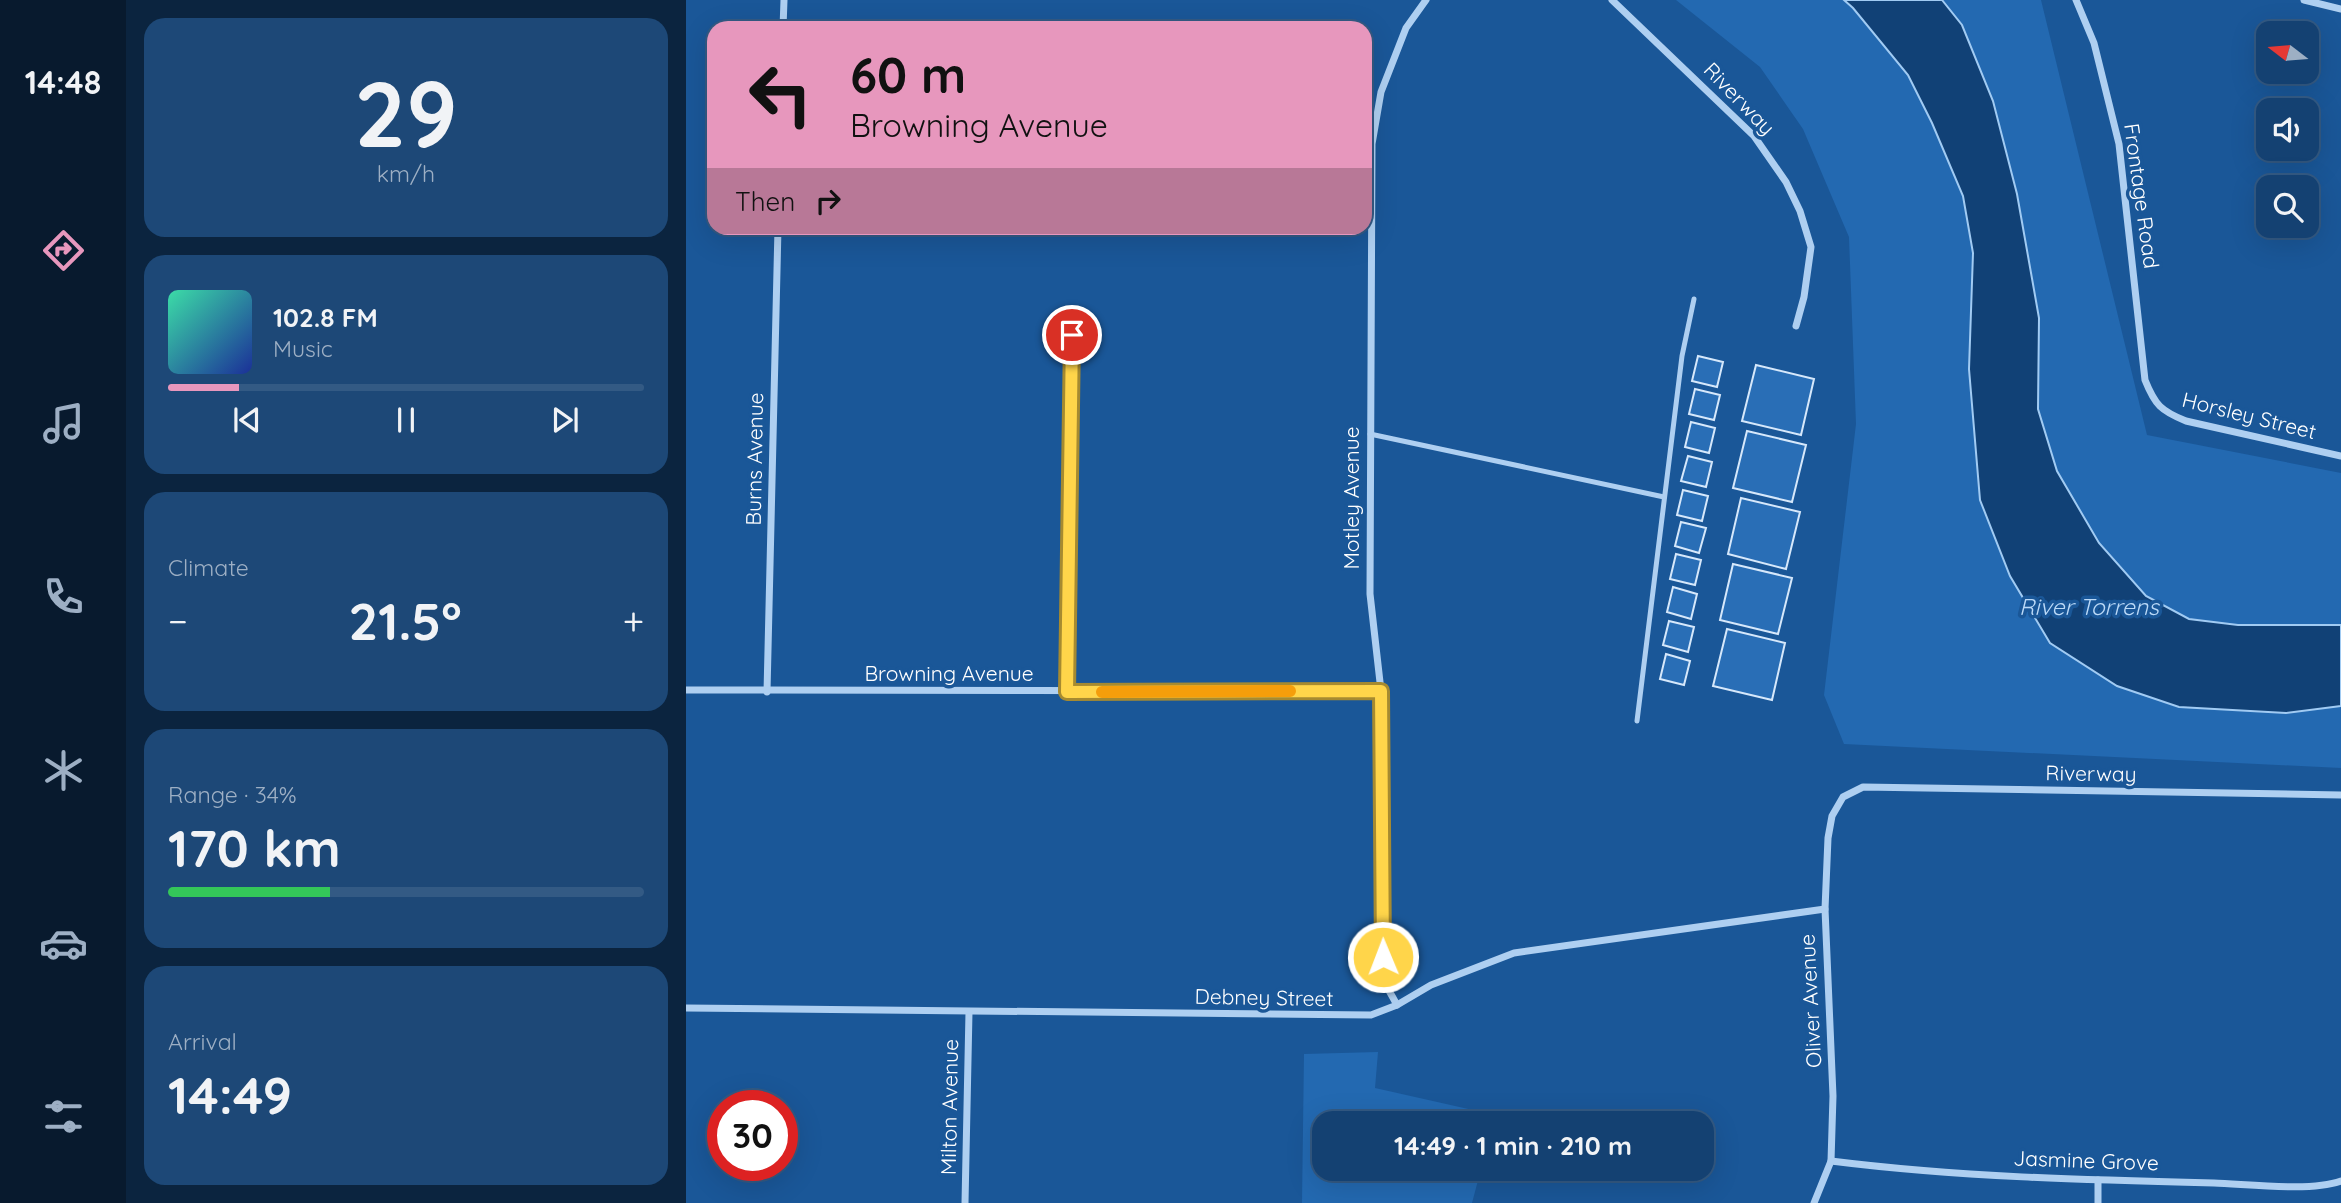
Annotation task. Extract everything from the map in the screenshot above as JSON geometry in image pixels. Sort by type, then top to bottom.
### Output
[{"type":"street","points":[[783,21],[784,0]]},
{"type":"street","name":"Motley Avenue","points":[[1372,144],[1381,92],[1406,28],[1426,0]]},
{"type":"street","name":"Riverway","points":[[1612,0],[1754,136],[1786,182],[1800,211],[1811,247],[1804,297],[1796,326]]},
{"type":"street","name":"Frontage Road","points":[[2076,0],[2094,43],[2119,144],[2145,380],[2153,401]]},
{"type":"street","points":[[2304,0],[2341,9]]},
{"type":"street","name":"Burns Avenue","points":[[767,691],[778,235]]},
{"type":"street","name":"Motley Avenue","points":[[1371,235],[1370,594],[1381,691],[1383,957],[1387,987],[1397,1005]]},
{"type":"street","points":[[1067,692],[1072,335]]},
{"type":"street","name":"Horsley Street","points":[[2153,401],[2166,413],[2186,421],[2341,456]]},
{"type":"street","name":"Browning Avenue","points":[[686,690],[1381,691]]},
{"type":"street","name":"Riverway","points":[[1843,797],[1863,787],[2341,794]]},
{"type":"street","name":"Oliver Avenue","points":[[1814,1203],[1831,1161],[1833,1096],[1825,909],[1828,838],[1832,816],[1843,797]]},
{"type":"street","name":"Debney Street","points":[[686,1008],[1371,1015],[1397,1005],[1431,985],[1514,953],[1825,909]]},
{"type":"street","name":"Milton Avenue","points":[[965,1203],[969,1012]]},
{"type":"street","name":"Jasmine Grove","points":[[1831,1161],[1923,1172],[2098,1180],[2304,1186],[2341,1181]]},
{"type":"street","points":[[2098,1180],[2098,1203]]},
{"type":"lane","points":[[1637,721],[1682,356],[1694,299]]},
{"type":"lane","points":[[1370,434],[1664,497]]},
{"type":"shaded area","points":[[1676,0],[2041,0],[2147,435],[2341,473],[2341,768],[1844,744],[1824,695],[1856,424],[1849,237],[1803,129],[1760,67]]},
{"type":"shaded area","points":[[1378,1052],[1375,1088],[1477,1111],[1312,1111],[1312,1181],[1478,1181],[1472,1203],[1302,1203],[1304,1054]]},
{"type":"water","name":"River Torrens","points":[[1844,0],[1942,0],[1962,25],[1993,101],[2017,194],[2039,318],[2038,409],[2057,471],[2099,543],[2146,596],[2189,619],[2238,625],[2341,625],[2341,706],[2286,713],[2179,707],[2117,686],[2050,643],[2010,576],[1980,500],[1969,369],[1973,253],[1963,196],[1908,75]]},
{"type":"building","points":[[1698,356],[1723,362],[1717,387],[1692,381]]},
{"type":"building","points":[[1756,365],[1814,379],[1801,435],[1742,421]]},
{"type":"building","points":[[1695,389],[1720,395],[1714,420],[1689,414]]},
{"type":"building","points":[[1691,422],[1715,428],[1709,453],[1685,447]]},
{"type":"building","points":[[1747,431],[1806,445],[1792,502],[1733,488]]},
{"type":"building","points":[[1688,456],[1712,462],[1706,487],[1681,481]]},
{"type":"building","points":[[1683,490],[1708,496],[1702,521],[1677,515]]},
{"type":"building","points":[[1741,498],[1800,512],[1786,569],[1728,554]]},
{"type":"building","points":[[1681,522],[1706,528],[1699,553],[1675,546]]},
{"type":"building","points":[[1676,554],[1701,560],[1695,585],[1670,579]]},
{"type":"building","points":[[1733,564],[1792,578],[1778,634],[1720,620]]},
{"type":"building","points":[[1673,587],[1697,594],[1691,619],[1667,612]]},
{"type":"building","points":[[1669,621],[1694,627],[1688,652],[1663,645]]},
{"type":"building","points":[[1727,629],[1785,643],[1772,700],[1713,686]]},
{"type":"building","points":[[1666,654],[1690,661],[1684,685],[1660,679]]},
{"type":"slow traffic","points":[[1102,692],[1290,691]]},
{"type":"route","points":[[1072,335],[1067,692],[1381,691],[1383,957]]}]
